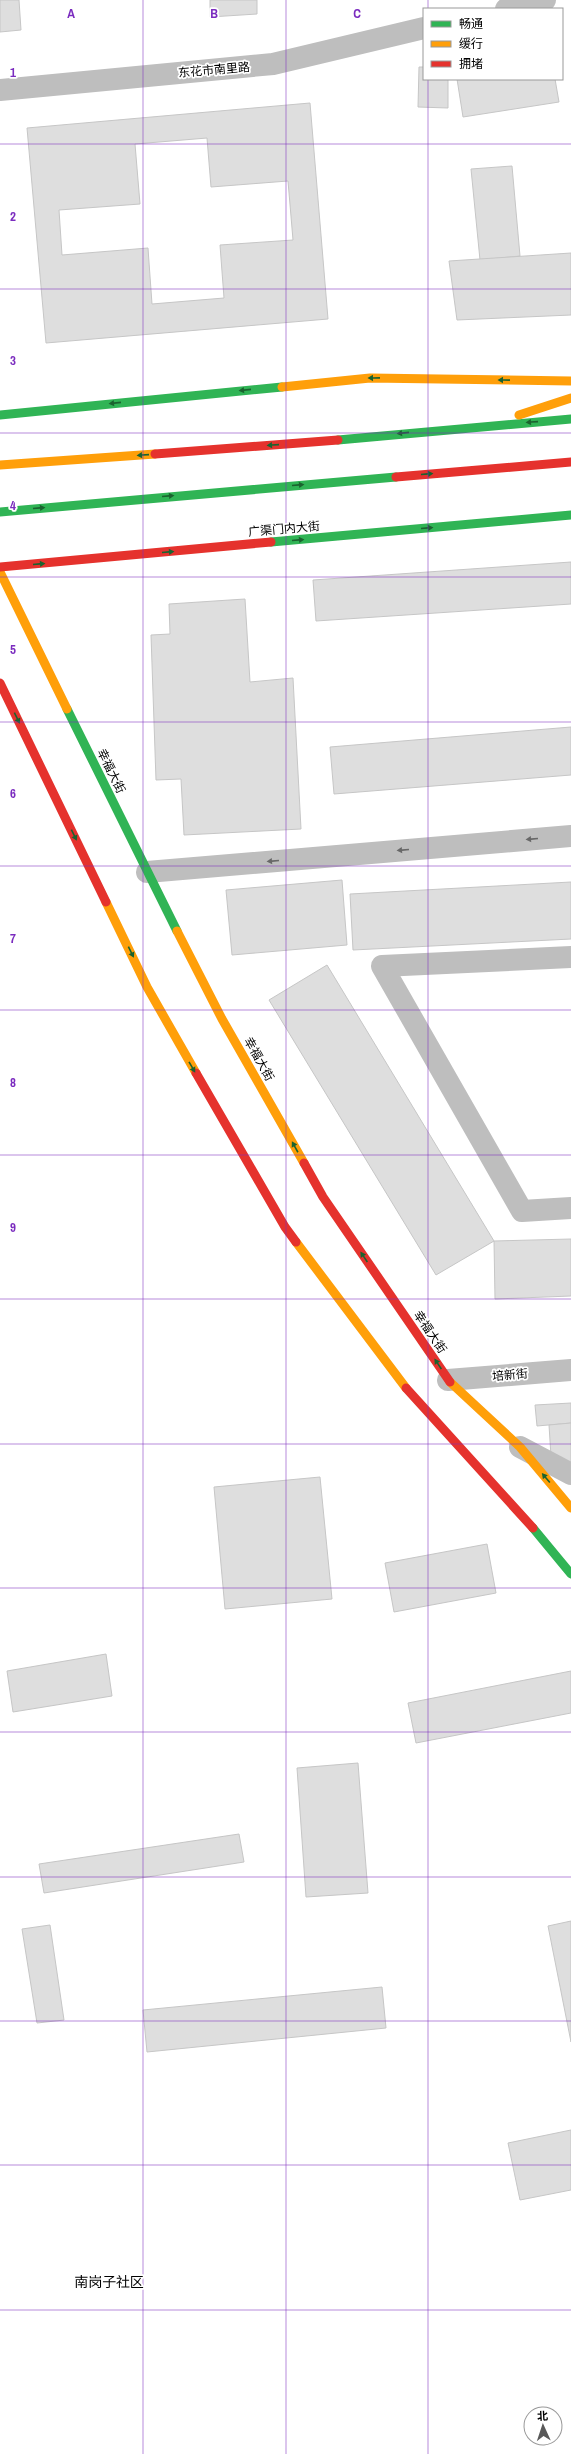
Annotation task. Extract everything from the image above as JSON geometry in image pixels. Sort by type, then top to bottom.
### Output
[{"type":"main road","points":[[0,415],[370,378],[571,381]]},
{"type":"main road","points":[[490,425],[571,398]]},
{"type":"main road","points":[[0,465],[312,442],[571,419]]},
{"type":"main road","points":[[0,512],[571,462]]},
{"type":"main road","name":"广渠门内大街","points":[[0,568],[571,515]]},
{"type":"main road","name":"幸福大街","points":[[0,572],[147,872],[222,1019],[323,1198],[448,1380],[520,1447],[571,1508]]},
{"type":"main road","points":[[0,683],[147,987],[285,1227],[410,1393],[525,1518],[571,1574]]},
{"type":"street","points":[[510,8],[543,0]]},
{"type":"street","name":"东花市南里路","points":[[0,90],[273,64],[423,28]]},
{"type":"street","points":[[147,872],[571,836]]},
{"type":"street","points":[[571,957],[382,966],[522,1211],[571,1208]]},
{"type":"street","name":"培新街","points":[[448,1380],[571,1370]]},
{"type":"street","points":[[520,1447],[571,1474]]},
{"type":"building","points":[[0,0],[19,0],[21,30],[0,32]]},
{"type":"building","points":[[210,0],[257,0],[257,14],[210,17]]},
{"type":"building","points":[[419,67],[423,67],[423,80],[448,80],[448,108],[418,107]]},
{"type":"building","points":[[457,80],[555,80],[559,102],[463,117]]},
{"type":"building","points":[[310,103],[328,319],[46,343],[27,128]],"holes":[[[207,138],[211,187],[288,181],[293,240],[220,245],[224,298],[152,304],[148,248],[62,255],[59,210],[140,204],[135,144]]]},
{"type":"building","points":[[512,166],[520,256],[480,260],[471,169]]},
{"type":"building","points":[[571,253],[571,315],[457,320],[449,261]]},
{"type":"building","points":[[571,562],[571,604],[316,621],[313,580]]},
{"type":"building","points":[[245,599],[250,682],[293,678],[301,829],[184,835],[181,779],[156,780],[151,635],[170,634],[169,604]]},
{"type":"building","points":[[571,727],[571,775],[334,794],[330,747]]},
{"type":"building","points":[[342,880],[347,945],[232,955],[226,890]]},
{"type":"building","points":[[571,882],[571,939],[353,950],[350,894]]},
{"type":"building","points":[[327,965],[494,1241],[436,1275],[269,1000]]},
{"type":"building","points":[[571,1239],[571,1296],[495,1299],[494,1241]]},
{"type":"building","points":[[571,1403],[571,1423],[537,1426],[535,1405]]},
{"type":"building","points":[[571,1423],[571,1464],[551,1456],[549,1425]]},
{"type":"building","points":[[320,1477],[332,1599],[225,1609],[214,1487]]},
{"type":"building","points":[[487,1544],[496,1593],[394,1612],[385,1563]]},
{"type":"building","points":[[106,1654],[112,1696],[13,1712],[7,1671]]},
{"type":"building","points":[[571,1671],[571,1713],[416,1743],[408,1703]]},
{"type":"building","points":[[358,1763],[368,1893],[306,1897],[297,1768]]},
{"type":"building","points":[[239,1834],[244,1862],[44,1893],[39,1864]]},
{"type":"building","points":[[571,1921],[571,2042],[548,1926]]},
{"type":"building","points":[[50,1925],[64,2020],[37,2023],[22,1929]]},
{"type":"building","points":[[382,1987],[386,2028],[147,2052],[143,2010]]},
{"type":"building","points":[[571,2130],[571,2190],[520,2200],[508,2143]]},
{"type":"traffic: fast","points":[[0,415],[282,387]]},
{"type":"traffic: fast","points":[[338,440],[571,419]]},
{"type":"traffic: fast","points":[[0,512],[396,477]]},
{"type":"traffic: fast","points":[[271,542],[571,515]]},
{"type":"traffic: fast","points":[[67,709],[177,931]]},
{"type":"traffic: fast","points":[[533,1528],[571,1574]]},
{"type":"traffic: slow","points":[[282,387],[370,378],[571,381]]},
{"type":"traffic: slow","points":[[519,415],[571,398]]},
{"type":"traffic: slow","points":[[0,465],[155,454]]},
{"type":"traffic: slow","points":[[0,572],[67,709]]},
{"type":"traffic: slow","points":[[106,902],[147,987],[196,1073]]},
{"type":"traffic: slow","points":[[177,931],[222,1019],[304,1163]]},
{"type":"traffic: slow","points":[[296,1242],[406,1388]]},
{"type":"traffic: slow","points":[[450,1382],[520,1447],[571,1508]]},
{"type":"traffic: jam","points":[[155,454],[338,440]]},
{"type":"traffic: jam","points":[[396,477],[571,462]]},
{"type":"traffic: jam","points":[[0,567],[271,542]]},
{"type":"traffic: jam","points":[[0,683],[106,902]]},
{"type":"traffic: jam","points":[[196,1073],[285,1227],[296,1242]]},
{"type":"traffic: jam","points":[[304,1163],[323,1197],[450,1382]]},
{"type":"traffic: jam","points":[[406,1388],[533,1528]]},
{"type":"district","name":"南岗子社区","points":[[109,2282]]}]
